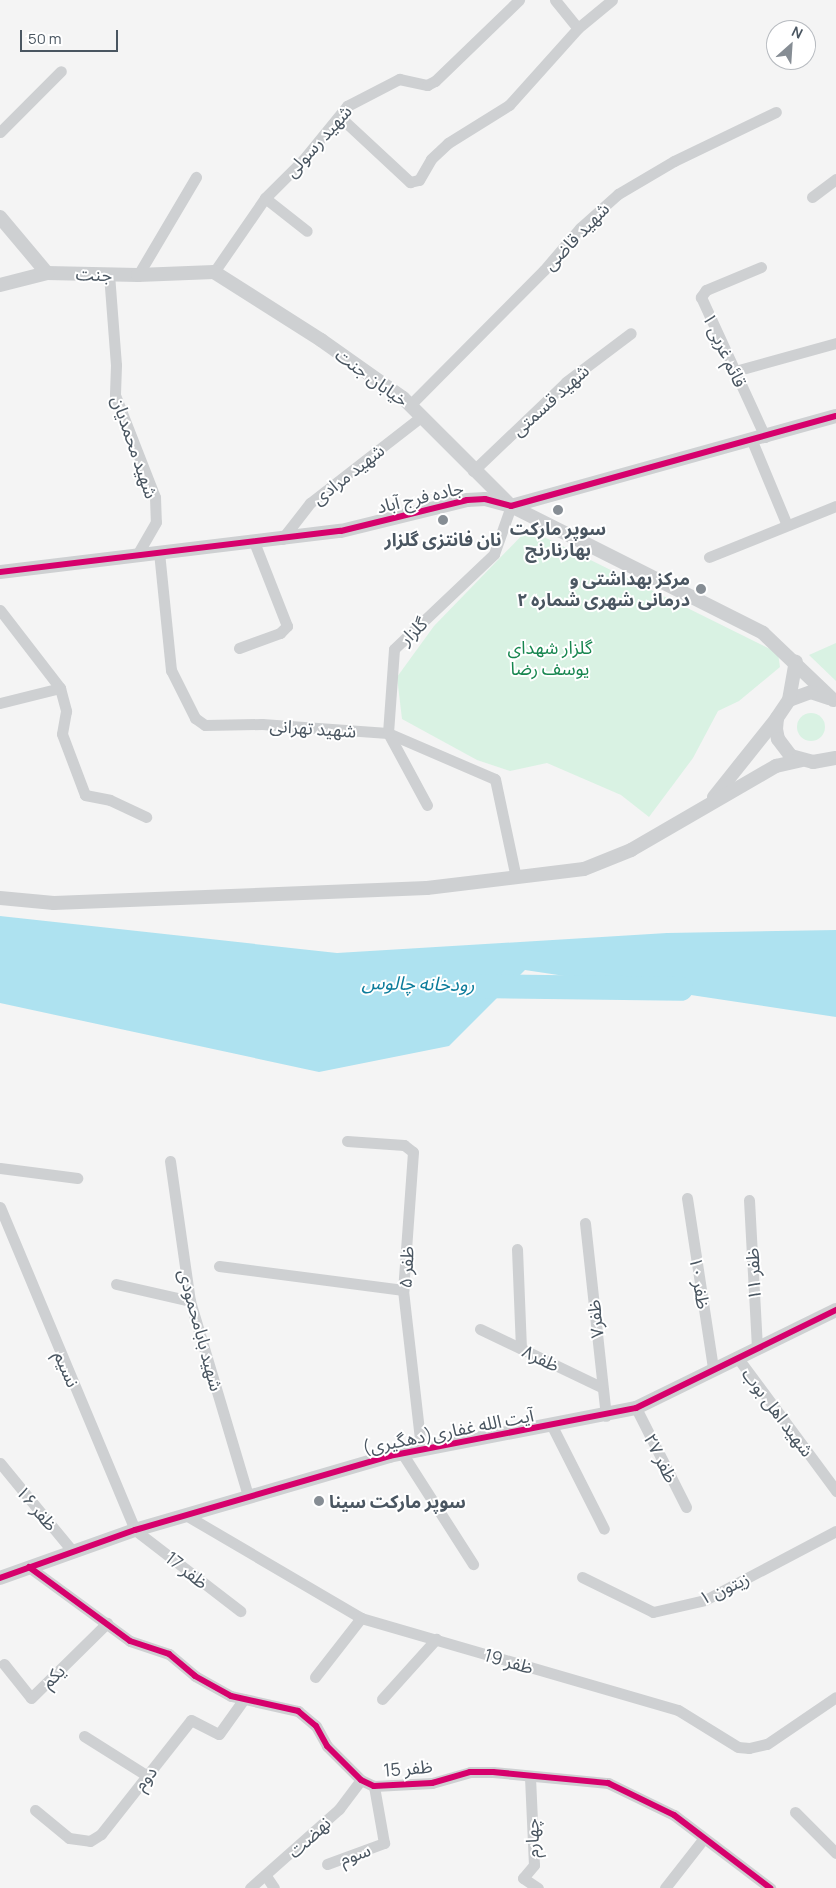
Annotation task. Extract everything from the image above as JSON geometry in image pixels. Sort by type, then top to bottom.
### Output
[{"type":"street","name":"شهید رسولی","points":[[214,272],[265,198],[340,117],[347,106],[399,79],[428,85],[435,81],[518,0]]},
{"type":"street","points":[[555,0],[578,28]]},
{"type":"street","points":[[340,117],[410,182],[420,180],[431,159],[448,143],[509,105],[578,28],[612,0]]},
{"type":"street","points":[[0,132],[61,71]]},
{"type":"street","name":"شهید قاضی","points":[[410,405],[544,270],[580,228],[618,194],[674,161],[776,112]]},
{"type":"street","points":[[138,275],[196,177]]},
{"type":"street","points":[[812,196],[836,178]]},
{"type":"street","points":[[265,198],[307,231]]},
{"type":"street","points":[[0,217],[47,273]]},
{"type":"street","name":"قائم غربی ۱","points":[[761,267],[706,290],[701,297],[735,371],[787,525]]},
{"type":"street","name":"خیابان جنت","points":[[214,272],[321,340],[410,405],[473,471],[511,506]]},
{"type":"street","name":"جنت","points":[[0,285],[47,273],[138,275],[214,272]]},
{"type":"street","name":"شهید محمدیان","points":[[109,274],[116,365],[114,395],[155,497],[156,522],[137,555]]},
{"type":"street","name":"شهید قسمتی","points":[[473,471],[566,382],[631,333]]},
{"type":"street","points":[[735,371],[836,343]]},
{"type":"street","name":"شهید مرادی","points":[[282,539],[310,502],[422,416]]},
{"type":"street","points":[[511,506],[759,439],[836,416]]},
{"type":"street","name":"جاده فرج آباد","points":[[0,572],[341,531],[467,500],[485,499],[511,506]]},
{"type":"street","points":[[511,506],[763,634],[796,662],[834,702]]},
{"type":"street","name":"گلزار","points":[[388,734],[394,649],[494,554],[511,506]]},
{"type":"street","points":[[709,557],[836,506]]},
{"type":"street","points":[[239,648],[280,633],[287,626],[254,542]]},
{"type":"street","name":"شهید تهرانی","points":[[159,552],[171,670],[195,718],[205,725],[262,724],[388,734],[495,779],[516,878]]},
{"type":"street","points":[[0,610],[60,688],[66,710],[62,734],[85,795],[110,800],[146,817]]},
{"type":"street","points":[[708,804],[777,718],[788,700],[796,662]]},
{"type":"street","points":[[0,703],[60,688]]},
{"type":"street","points":[[788,700],[811,692],[834,702]]},
{"type":"street","points":[[777,718],[778,739],[784,748],[801,760]]},
{"type":"street","points":[[388,734],[427,805]]},
{"type":"street","points":[[0,898],[54,903],[426,888],[584,869],[631,850],[776,766],[801,760],[832,756]]},
{"type":"street","name":"ظفر ۵","points":[[347,1141],[404,1145],[413,1152],[403,1290],[421,1449]]},
{"type":"street","name":"شهید بابامحمودی","points":[[170,1161],[190,1301],[248,1495]]},
{"type":"street","points":[[0,1168],[77,1178]]},
{"type":"street","name":"ظفر ۱۰","points":[[687,1198],[713,1368]]},
{"type":"street","name":"ظفر ۱۱","points":[[749,1200],[757,1347]]},
{"type":"street","name":"نسیم","points":[[0,1207],[135,1530]]},
{"type":"street","name":"ظفر۷","points":[[585,1223],[606,1416]]},
{"type":"street","points":[[517,1250],[521,1348]]},
{"type":"street","points":[[219,1266],[403,1290]]},
{"type":"street","points":[[116,1284],[190,1301]]},
{"type":"street","name":"آیت الله غفاری(دهگیری)","points":[[0,1578],[184,1514],[402,1453],[606,1416],[636,1408],[713,1368],[836,1310]]},
{"type":"street","name":"ظفر۸","points":[[480,1328],[602,1387]]},
{"type":"street","name":"شهید اهل بوب","points":[[737,1357],[836,1491]]},
{"type":"street","name":"ظفر ۲۷","points":[[636,1408],[686,1507]]},
{"type":"street","points":[[552,1426],[604,1529]]},
{"type":"street","points":[[402,1453],[473,1564]]},
{"type":"street","name":"ظفر ۱۶","points":[[0,1463],[73,1552]]},
{"type":"street","name":"ظفر 19","points":[[184,1514],[360,1618],[678,1710],[738,1746],[749,1748],[766,1744],[836,1697]]},
{"type":"street","name":"ظفر 17","points":[[135,1530],[240,1611]]},
{"type":"street","name":"زیتون ۱","points":[[582,1577],[653,1612],[705,1600],[836,1531]]},
{"type":"street","name":"ظفر 15","points":[[29,1567],[130,1641],[169,1654],[195,1676],[231,1696],[298,1711],[316,1726],[327,1746],[362,1780],[374,1786],[432,1783],[470,1772],[608,1783],[674,1815],[770,1888]]},
{"type":"street","points":[[315,1677],[360,1618]]},
{"type":"street","name":"یکم","points":[[4,1664],[30,1698],[107,1623]]},
{"type":"street","points":[[382,1699],[436,1639]]},
{"type":"street","name":"دوم","points":[[35,1810],[69,1838],[90,1841],[101,1834],[191,1720],[219,1734],[244,1699]]},
{"type":"street","points":[[84,1736],[146,1776]]},
{"type":"street","name":"چهارم","points":[[530,1777],[534,1864],[523,1878],[538,1888]]},
{"type":"street","name":"نهضت","points":[[250,1888],[266,1876],[339,1809],[362,1780]]},
{"type":"street","name":"سوم","points":[[327,1864],[384,1843],[374,1786]]},
{"type":"street","points":[[794,1812],[836,1853]]},
{"type":"street","points":[[665,1888],[704,1838]]},
{"type":"street","points":[[266,1876],[274,1888]]},
{"type":"green space","name":"گلزار شهدای یوسف رضا","points":[[528,529],[778,653],[780,667],[739,701],[718,711],[693,758],[649,817],[621,795],[547,763],[510,771],[477,760],[402,719],[397,677],[434,626]]},
{"type":"green space","points":[[836,643],[836,681],[809,655]]},
{"type":"green space","points":[[811,713],[821,717],[825,727],[821,737],[811,741],[801,737],[797,727],[801,717]]},
{"type":"water","points":[[0,916],[337,953],[667,933],[836,930],[836,1017],[525,970],[449,1046],[319,1072],[0,1003]]},
{"type":"waterway","name":"رودخانه چالوس","points":[[477,986],[681,989]]},
{"type":"cycle path","points":[[0,572],[341,531],[467,500],[485,499],[511,506],[836,416]]},
{"type":"cycle path","points":[[0,1578],[135,1530],[389,1456],[636,1408],[836,1310]]},
{"type":"cycle path","points":[[29,1567],[130,1641],[169,1654],[195,1676],[231,1696],[298,1711],[316,1726],[327,1746],[361,1780],[374,1786],[432,1783],[470,1772],[493,1772],[608,1783],[674,1815],[770,1888]]},
{"type":"place","name":"سوپر مارکت بهارنارنج","points":[[558,510]]},
{"type":"place","name":"نان فانتزی گلزار","points":[[443,520]]},
{"type":"place","name":"مرکز بهداشتی و درمانی شهری شماره ۲","points":[[701,589]]},
{"type":"place","name":"سوپر مارکت سینا","points":[[319,1501]]}]
